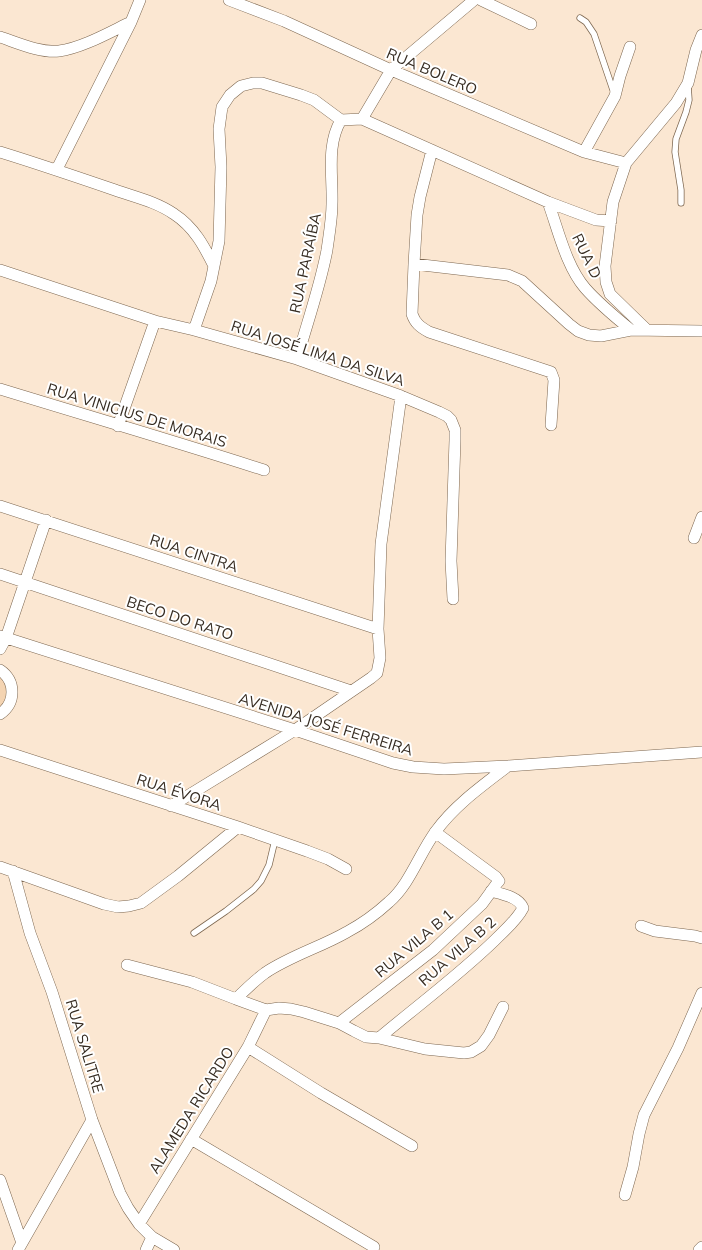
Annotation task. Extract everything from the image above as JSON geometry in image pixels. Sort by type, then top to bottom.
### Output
[{"type":"street","points":[[57,170],[131,22],[140,0]]},
{"type":"street","name":"RUA BOLERO","points":[[229,0],[284,21],[391,70],[584,152],[626,163]]},
{"type":"street","points":[[362,119],[391,70],[474,0]]},
{"type":"street","points":[[481,0],[531,24]]},
{"type":"street","points":[[0,37],[22,45],[44,50],[59,51],[76,47],[131,22]]},
{"type":"street","points":[[647,330],[610,294],[606,282],[604,266],[613,202],[626,163],[676,103],[688,83],[696,50],[702,35]]},
{"type":"street","points":[[584,152],[615,96],[630,47]]},
{"type":"street","points":[[194,330],[207,293],[219,241],[221,167],[220,129],[222,107],[230,94],[241,86],[253,83],[262,83],[314,100],[341,120],[362,119],[548,202],[596,220],[611,221]]},
{"type":"street","name":"RUA PARAÍBA","points":[[297,359],[326,250],[332,205],[331,155],[336,128],[341,120]]},
{"type":"street","points":[[432,150],[417,215],[412,314],[414,321],[420,328],[429,332],[551,372],[554,380],[551,425]]},
{"type":"street","points":[[0,152],[57,170],[156,205],[174,214],[201,240],[214,266]]},
{"type":"street","name":"RUA D","points":[[548,202],[574,271],[584,287],[599,303],[630,330]]},
{"type":"street","points":[[414,264],[508,275],[522,281],[569,324],[578,331],[589,335],[601,336],[630,330],[702,331]]},
{"type":"street","name":"RUA JOSÉ LIMA DA SILVA","points":[[0,270],[155,321],[194,330],[297,359],[401,396],[447,416],[451,420],[454,430],[451,562],[453,599]]},
{"type":"street","points":[[118,426],[155,321]]},
{"type":"street","name":"RUA VINICIUS DE MORAIS","points":[[0,389],[118,426],[191,446],[264,470]]},
{"type":"street","points":[[171,806],[295,730],[371,678],[377,672],[380,658],[378,629],[381,544],[401,396]]},
{"type":"street","name":"RUA CINTRA","points":[[0,506],[378,629]]},
{"type":"street","points":[[694,538],[702,517]]},
{"type":"street","points":[[0,649],[3,637],[25,583],[46,520]]},
{"type":"street","name":"BECO DO RATO","points":[[0,574],[351,691]]},
{"type":"street","name":"AVENIDA JOSÉ FERREIRA","points":[[3,637],[295,730],[393,763],[413,767],[444,769],[508,766],[702,752]]},
{"type":"street","points":[[0,670],[9,680],[12,688],[12,696],[9,704],[0,714]]},
{"type":"street","name":"RUA ÉVORA","points":[[0,750],[238,827],[328,859],[346,869]]},
{"type":"street","points":[[236,999],[266,972],[346,932],[372,916],[390,901],[406,882],[428,842],[444,820],[470,796],[508,766]]},
{"type":"street","points":[[0,867],[104,904],[129,906],[141,903],[178,876],[238,827]]},
{"type":"street","name":"RUA VILA B 1","points":[[339,1023],[433,950],[482,904],[499,881],[496,877],[435,832]]},
{"type":"street","name":"RUA SALITRE","points":[[14,871],[30,933],[52,992],[92,1120],[120,1193],[139,1224],[152,1237],[174,1250]]},
{"type":"street","name":"RUA VILA B 2","points":[[379,1038],[475,959],[510,925],[522,911],[523,908],[520,902],[491,891]]},
{"type":"street","points":[[641,926],[655,931],[702,938]]},
{"type":"street","points":[[127,965],[192,982],[266,1010],[279,1008],[291,1009],[339,1023],[366,1036],[425,1049],[464,1053],[471,1052],[481,1046],[489,1035],[503,1006]]},
{"type":"street","points":[[625,1195],[633,1167],[644,1115],[678,1048],[702,993]]},
{"type":"street","name":"ALAMEDA RICARDO","points":[[139,1224],[248,1047],[266,1010]]},
{"type":"street","points":[[248,1047],[321,1093],[412,1146]]},
{"type":"street","points":[[20,1246],[92,1120]]},
{"type":"street","points":[[191,1139],[374,1247]]},
{"type":"street","points":[[0,1180],[20,1246]]},
{"type":"street","points":[[146,1250],[152,1237]]},
{"type":"street","points":[[699,1250],[702,1247]]},
{"type":"lane","points":[[580,18],[586,22],[594,34],[615,96]]},
{"type":"lane","points":[[681,203],[681,190],[675,152],[676,139],[689,100],[688,83]]},
{"type":"lane","points":[[194,933],[226,911],[261,882],[269,865],[275,840]]},
{"type":"shaded area","points":[[0,676],[6,685],[8,693],[0,710]]}]
